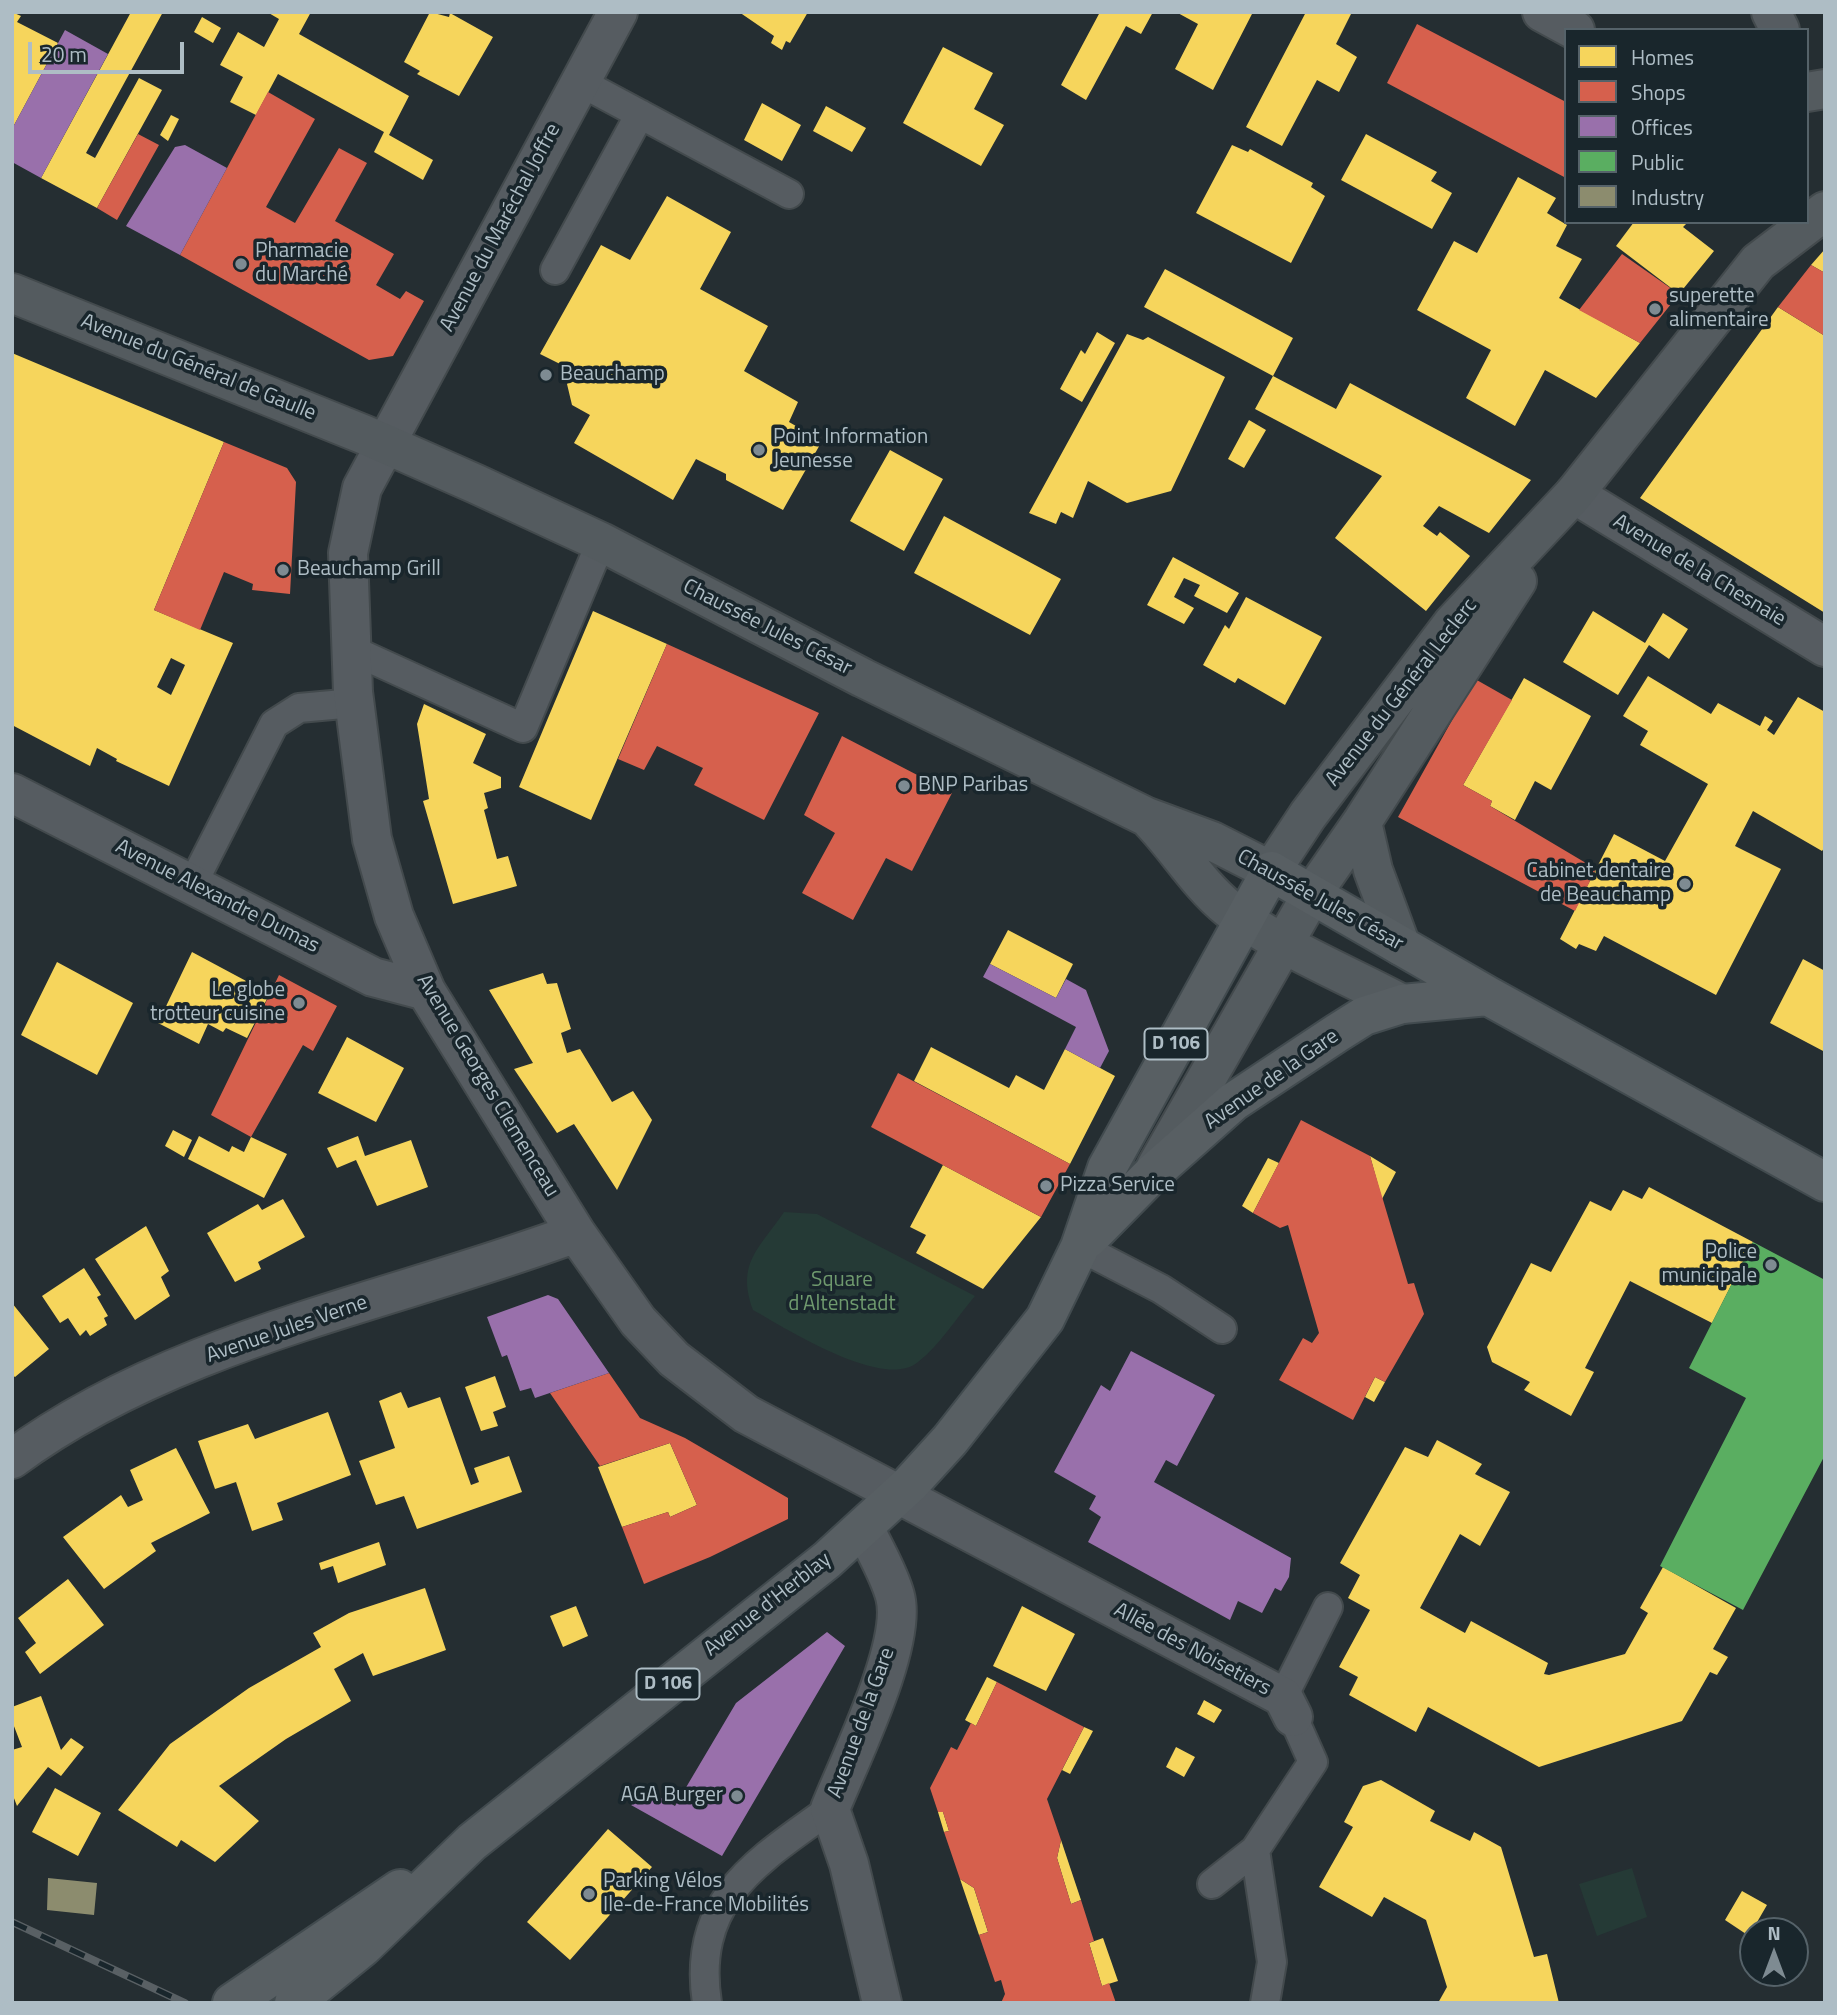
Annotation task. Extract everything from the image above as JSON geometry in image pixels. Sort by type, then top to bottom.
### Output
[{"type":"main road","name":"Avenue du Général Leclerc","points":[[1809,223],[1825,211]]},
{"type":"main road","name":"Avenue du Général Leclerc","points":[[1758,262],[1771,224]]},
{"type":"main road","name":"Avenue du Général Leclerc","points":[[1271,871],[1316,804],[1453,623],[1574,494],[1758,262],[1808,224]]},
{"type":"main road","name":"Avenue du Général de Gaulle","points":[[12,293],[385,443]]},
{"type":"main road","name":"Chaussée Jules César","points":[[385,443],[601,542],[863,678],[1147,817],[1212,841],[1271,871],[1488,996],[1825,1182]]},
{"type":"main road","name":"Avenue du Général Leclerc","points":[[1312,894],[1362,822],[1574,494]]},
{"type":"main road","name":"Chaussée Jules César","points":[[1147,817],[1215,896],[1244,919],[1284,943],[1402,1004]]},
{"type":"main road","points":[[1362,822],[1373,870],[1401,946]]},
{"type":"main road","name":"Avenue de la Gare","points":[[896,1495],[950,1440],[1045,1319],[1080,1247],[1107,1168],[1271,871]]},
{"type":"main road","name":"Avenue de la Gare","points":[[1153,1172],[1312,894]]},
{"type":"main road","points":[[1402,1004],[1488,996]]},
{"type":"main road","name":"Avenue de la Gare","points":[[1080,1247],[1153,1172],[1233,1102],[1364,1016],[1402,1004]]},
{"type":"main road","name":"Avenue d'Herblay","points":[[298,1999],[363,1947],[472,1842],[785,1590],[827,1560],[896,1495]]},
{"type":"main road","name":"Avenue d'Herblay","points":[[232,2003],[267,1976],[472,1842]]},
{"type":"street","name":"Avenue du Maréchal Joffre","points":[[385,443],[618,12]]},
{"type":"street","points":[[1771,12],[1779,28]]},
{"type":"street","name":"Avenue Georges Clemenceau","points":[[385,443],[362,488],[348,552],[355,702],[372,839],[394,916],[426,991],[576,1233],[638,1321],[674,1359],[746,1414],[896,1495]]},
{"type":"street","name":"Avenue de la Chesnaie","points":[[1574,494],[1825,647]]},
{"type":"street","name":"Avenue Alexandre Dumas","points":[[12,793],[373,976],[426,991]]},
{"type":"street","name":"Avenue Jules Verne","points":[[12,1459],[52,1430],[118,1394],[189,1364],[576,1233]]},
{"type":"street","name":"Allée des Noisetiers","points":[[896,1495],[1288,1707]]},
{"type":"street","name":"Avenue de la Gare","points":[[864,1527],[895,1597],[896,1626],[881,1682],[830,1809],[849,1864],[882,2003]]},
{"type":"lane","points":[[580,82],[789,194]]},
{"type":"lane","points":[[555,270],[640,114]]},
{"type":"lane","points":[[352,650],[523,728],[601,542]]},
{"type":"lane","points":[[192,885],[274,724],[299,708],[355,702]]},
{"type":"lane","points":[[1080,1247],[1161,1289],[1222,1329]]},
{"type":"lane","points":[[1212,1884],[1255,1850],[1313,1762],[1288,1707],[1328,1607]]},
{"type":"lane","points":[[707,2003],[706,1960],[726,1894],[753,1865],[830,1809]]},
{"type":"lane","points":[[1255,1850],[1272,1962],[1265,2003]]},
{"type":"green space","name":"Square d'Altenstadt","points":[[784,1212],[817,1214],[975,1296],[926,1355],[902,1369],[882,1369],[835,1354],[753,1310],[748,1294],[749,1268],[759,1247]]},
{"type":"green space","points":[[1632,1868],[1647,1917],[1597,1936],[1579,1884]]},
{"type":"building: Homes","points":[[12,12],[21,16],[17,22],[58,43],[12,129]]},
{"type":"building: Homes","points":[[131,12],[163,12],[86,153],[95,158],[139,78],[162,90],[97,208],[41,178]]},
{"type":"building: Homes","points":[[267,12],[311,12],[299,34],[409,96],[389,135],[433,160],[423,180],[374,152],[384,132],[278,74],[256,115],[230,102],[243,77],[220,65],[238,32],[264,47],[279,19]]},
{"type":"building: Homes","points":[[430,12],[449,17],[450,13],[493,37],[459,96],[417,74],[420,71],[404,62]]},
{"type":"building: Homes","points":[[739,12],[808,12],[790,43],[786,41],[782,50],[771,43],[774,36]]},
{"type":"building: Homes","points":[[1100,12],[1153,12],[1141,34],[1126,26],[1086,100],[1061,85]]},
{"type":"building: Homes","points":[[1176,12],[1253,12],[1213,90],[1175,69],[1198,24]]},
{"type":"building: Homes","points":[[1306,12],[1352,12],[1336,44],[1357,57],[1339,92],[1317,80],[1282,146],[1246,127]]},
{"type":"building: Homes","points":[[202,17],[221,28],[213,43],[194,32]]},
{"type":"building: Homes","points":[[943,47],[993,73],[974,109],[1004,125],[981,166],[903,123]]},
{"type":"building: Homes","points":[[762,103],[801,125],[782,161],[744,140]]},
{"type":"building: Homes","points":[[826,106],[866,128],[852,152],[813,131]]},
{"type":"building: Homes","points":[[171,115],[179,119],[168,141],[160,135]]},
{"type":"building: Homes","points":[[1366,134],[1437,172],[1431,181],[1452,193],[1432,229],[1341,180]]},
{"type":"building: Homes","points":[[1232,145],[1248,152],[1250,149],[1313,183],[1311,187],[1325,196],[1291,263],[1196,213]]},
{"type":"building: Homes","points":[[1518,177],[1556,198],[1547,213],[1567,225],[1556,246],[1582,259],[1559,298],[1640,343],[1596,398],[1545,370],[1515,426],[1466,398],[1491,350],[1417,310],[1454,241],[1477,253]]},
{"type":"building: Homes","points":[[667,196],[731,232],[700,289],[768,326],[744,371],[798,402],[789,422],[822,441],[783,510],[726,480],[726,474],[696,459],[673,500],[574,443],[590,415],[572,405],[567,384],[574,371],[540,354],[601,245],[630,260]]},
{"type":"building: Homes","points":[[1632,224],[1686,224],[1683,227],[1714,251],[1679,294],[1616,246]]},
{"type":"building: Homes","points":[[1825,249],[1825,273],[1811,265]]},
{"type":"building: Homes","points":[[1165,269],[1293,338],[1273,376],[1144,307]]},
{"type":"building: Homes","points":[[1778,307],[1825,336],[1825,613],[1640,498]]},
{"type":"building: Homes","points":[[1097,332],[1115,343],[1082,402],[1060,389],[1081,350],[1085,354]]},
{"type":"building: Homes","points":[[1127,334],[1143,340],[1148,337],[1225,377],[1171,491],[1127,503],[1088,481],[1073,518],[1061,512],[1056,524],[1029,513]]},
{"type":"building: Homes","points":[[12,353],[224,442],[154,610],[233,643],[169,786],[116,761],[117,759],[97,748],[90,766],[12,725]],"holes":[[[171,658],[185,665],[171,695],[157,687]]]},
{"type":"building: Homes","points":[[1273,376],[1336,409],[1350,383],[1531,480],[1489,533],[1439,506],[1423,526],[1437,536],[1440,532],[1470,556],[1426,611],[1335,538],[1382,476],[1255,409]]},
{"type":"building: Homes","points":[[1249,420],[1266,430],[1244,468],[1228,459]]},
{"type":"building: Homes","points":[[890,450],[943,479],[904,551],[850,521]]},
{"type":"building: Homes","points":[[944,516],[1061,579],[1030,635],[914,573]]},
{"type":"building: Homes","points":[[1173,557],[1239,593],[1227,613],[1194,596],[1200,585],[1184,578],[1174,597],[1194,608],[1184,624],[1147,605]]},
{"type":"building: Homes","points":[[1246,597],[1322,637],[1285,705],[1238,678],[1235,683],[1203,665],[1225,625],[1229,629]]},
{"type":"building: Homes","points":[[593,611],[667,644],[591,820],[519,787]]},
{"type":"building: Homes","points":[[1593,611],[1645,643],[1663,613],[1688,629],[1669,659],[1649,645],[1618,695],[1563,662]]},
{"type":"building: Homes","points":[[1648,676],[1711,714],[1718,703],[1760,726],[1765,716],[1773,721],[1767,730],[1774,735],[1798,697],[1825,712],[1825,847],[1822,851],[1753,811],[1735,846],[1781,869],[1716,995],[1604,936],[1596,951],[1579,944],[1576,949],[1560,939],[1614,834],[1665,861],[1708,784],[1640,745],[1648,731],[1623,716]]},
{"type":"building: Homes","points":[[1524,678],[1591,716],[1551,790],[1535,781],[1515,820],[1490,806],[1492,801],[1463,785]]},
{"type":"building: Homes","points":[[424,704],[486,734],[473,763],[501,777],[501,788],[484,793],[488,808],[484,810],[497,859],[508,856],[517,886],[453,904],[423,801],[429,799],[417,724]]},
{"type":"building: Homes","points":[[1008,930],[1073,964],[1056,998],[990,964]]},
{"type":"building: Homes","points":[[192,952],[248,982],[247,986],[268,997],[247,1038],[226,1028],[223,1032],[208,1024],[199,1044],[158,1023]]},
{"type":"building: Homes","points":[[1803,959],[1825,971],[1825,1052],[1770,1023]]},
{"type":"building: Homes","points":[[57,962],[133,1003],[97,1075],[21,1035]]},
{"type":"building: Homes","points":[[543,973],[547,984],[557,983],[571,1029],[561,1033],[567,1053],[580,1049],[612,1102],[633,1091],[652,1120],[617,1190],[574,1124],[557,1133],[514,1069],[533,1063],[489,990]]},
{"type":"building: Homes","points":[[347,1037],[404,1068],[376,1122],[318,1093]]},
{"type":"building: Homes","points":[[931,1047],[1009,1088],[1016,1075],[1044,1090],[1065,1049],[1115,1076],[1070,1164],[914,1081]]},
{"type":"building: Homes","points":[[173,1130],[192,1140],[184,1157],[165,1146]]},
{"type":"building: Homes","points":[[199,1136],[229,1152],[232,1146],[244,1152],[251,1137],[287,1154],[264,1198],[188,1159]]},
{"type":"building: Homes","points":[[358,1136],[365,1156],[411,1140],[428,1187],[377,1206],[356,1160],[337,1168],[327,1148]]},
{"type":"building: Homes","points":[[1370,1156],[1396,1172],[1382,1199]]},
{"type":"building: Homes","points":[[1268,1158],[1279,1163],[1253,1213],[1242,1206]]},
{"type":"building: Homes","points":[[943,1165],[1041,1217],[983,1289],[916,1253],[926,1235],[910,1227]]},
{"type":"building: Homes","points":[[1649,1187],[1753,1242],[1712,1323],[1630,1281],[1585,1368],[1594,1372],[1571,1416],[1524,1390],[1530,1382],[1492,1362],[1487,1347],[1531,1263],[1551,1272],[1590,1201],[1611,1211],[1623,1190],[1642,1199]]},
{"type":"building: Homes","points":[[283,1199],[305,1237],[258,1262],[261,1269],[235,1282],[207,1233],[258,1204],[262,1210]]},
{"type":"building: Homes","points":[[146,1226],[169,1271],[161,1277],[170,1296],[135,1320],[95,1259]]},
{"type":"building: Homes","points":[[84,1268],[101,1295],[97,1297],[108,1316],[104,1318],[107,1325],[90,1336],[86,1330],[80,1336],[68,1318],[60,1323],[42,1296]]},
{"type":"building: Homes","points":[[12,1303],[49,1349],[15,1377],[12,1375]]},
{"type":"building: Homes","points":[[495,1376],[506,1407],[493,1412],[498,1426],[481,1431],[465,1387]]},
{"type":"building: Homes","points":[[1375,1377],[1385,1382],[1374,1402],[1365,1397]]},
{"type":"building: Homes","points":[[401,1392],[408,1408],[440,1397],[471,1485],[479,1482],[474,1468],[509,1456],[522,1492],[417,1529],[404,1496],[376,1505],[359,1461],[395,1448],[379,1401]]},
{"type":"building: Homes","points":[[328,1412],[351,1475],[277,1503],[283,1520],[252,1531],[236,1482],[215,1489],[198,1441],[248,1424],[255,1439]]},
{"type":"building: Homes","points":[[1437,1440],[1482,1464],[1475,1474],[1510,1492],[1480,1546],[1460,1534],[1420,1608],[1465,1633],[1471,1621],[1548,1663],[1544,1674],[1549,1675],[1625,1654],[1648,1613],[1640,1608],[1663,1567],[1736,1608],[1713,1649],[1728,1657],[1717,1675],[1710,1672],[1682,1721],[1539,1767],[1428,1707],[1416,1732],[1349,1695],[1358,1677],[1339,1667],[1370,1610],[1348,1598],[1360,1575],[1340,1563],[1405,1447],[1428,1457]]},
{"type":"building: Homes","points":[[670,1443],[697,1505],[670,1517],[668,1512],[622,1527],[598,1467]]},
{"type":"building: Homes","points":[[176,1448],[210,1513],[151,1543],[156,1551],[104,1589],[63,1537],[121,1495],[128,1507],[143,1500],[130,1470]]},
{"type":"building: Homes","points":[[379,1542],[386,1565],[338,1583],[333,1566],[321,1570],[319,1563]]},
{"type":"building: Homes","points":[[68,1579],[104,1625],[40,1674],[25,1652],[36,1643],[18,1618]]},
{"type":"building: Homes","points":[[425,1588],[446,1650],[373,1676],[363,1653],[334,1669],[351,1701],[286,1739],[219,1786],[259,1821],[215,1862],[181,1840],[177,1847],[118,1810],[170,1744],[249,1688],[321,1647],[313,1633],[349,1613]]},
{"type":"building: Homes","points":[[576,1606],[588,1636],[563,1647],[550,1616]]},
{"type":"building: Homes","points":[[1022,1606],[1075,1634],[1046,1691],[993,1666]]},
{"type":"building: Homes","points":[[987,1677],[997,1682],[976,1726],[965,1720]]},
{"type":"building: Homes","points":[[41,1696],[61,1750],[71,1738],[84,1747],[61,1776],[48,1767],[17,1806],[12,1793],[12,1750],[22,1747],[12,1721],[12,1707]]},
{"type":"building: Homes","points":[[1204,1700],[1222,1710],[1214,1723],[1197,1714]]},
{"type":"building: Homes","points":[[1084,1727],[1093,1731],[1070,1774],[1062,1770]]},
{"type":"building: Homes","points":[[1176,1747],[1195,1757],[1184,1777],[1166,1767]]},
{"type":"building: Homes","points":[[1381,1780],[1435,1811],[1430,1821],[1470,1841],[1474,1832],[1501,1847],[1534,1957],[1547,1954],[1559,2003],[1438,2003],[1447,1987],[1426,1920],[1384,1897],[1372,1917],[1319,1887],[1353,1827],[1344,1822],[1363,1786]]},
{"type":"building: Homes","points":[[55,1788],[101,1813],[78,1856],[32,1832]]},
{"type":"building: Homes","points":[[938,1812],[943,1812],[949,1831],[944,1832]]},
{"type":"building: Homes","name":"Parking Vélos Ile-de-France Mobilités","points":[[608,1829],[652,1867],[570,1960],[527,1922]]},
{"type":"building: Homes","points":[[1061,1840],[1081,1900],[1071,1904],[1057,1858]]},
{"type":"building: Homes","points":[[960,1879],[974,1888],[988,1932],[979,1935]]},
{"type":"building: Homes","points":[[1742,1891],[1767,1905],[1760,1917],[1739,1917],[1739,1929],[1725,1920]]},
{"type":"building: Homes","points":[[1103,1938],[1118,1981],[1102,1986],[1089,1943]]},
{"type":"building: Shops","points":[[1417,24],[1564,101],[1564,177],[1387,83]]},
{"type":"building: Shops","points":[[268,92],[315,119],[266,207],[295,223],[339,148],[367,163],[335,221],[394,254],[376,285],[400,299],[406,291],[424,301],[393,356],[369,360],[180,255]]},
{"type":"building: Shops","points":[[138,134],[159,145],[117,220],[97,208]]},
{"type":"building: Shops","points":[[1622,254],[1679,294],[1640,343],[1579,310]]},
{"type":"building: Shops","points":[[1811,265],[1825,273],[1825,336],[1778,307]]},
{"type":"building: Shops","points":[[224,442],[287,468],[296,482],[290,594],[252,590],[253,584],[224,572],[200,630],[154,610]]},
{"type":"building: Shops","points":[[667,644],[819,713],[764,820],[694,785],[703,768],[657,746],[644,770],[618,759]]},
{"type":"building: Shops","points":[[1475,679],[1512,700],[1463,785],[1492,801],[1490,806],[1596,869],[1575,911],[1398,817]]},
{"type":"building: Shops","points":[[842,736],[952,793],[912,871],[886,858],[853,920],[802,893],[835,833],[804,815]]},
{"type":"building: Shops","points":[[279,975],[337,1006],[313,1051],[303,1045],[251,1137],[211,1115]]},
{"type":"building: Shops","points":[[898,1073],[1070,1164],[1041,1217],[871,1127]]},
{"type":"building: Shops","points":[[1301,1120],[1370,1156],[1408,1284],[1414,1283],[1424,1314],[1385,1382],[1375,1377],[1353,1420],[1279,1380],[1303,1338],[1312,1343],[1319,1333],[1288,1225],[1280,1228],[1253,1213]]},
{"type":"building: Shops","points":[[609,1373],[640,1418],[685,1438],[788,1498],[788,1519],[710,1557],[644,1584],[622,1527],[668,1512],[670,1517],[697,1505],[670,1443],[600,1466],[550,1393]]},
{"type":"building: Shops","points":[[997,1682],[1084,1727],[1047,1799],[1061,1840],[1057,1858],[1071,1904],[1081,1900],[1094,1941],[1089,1943],[1102,1986],[1109,1983],[1116,2003],[1001,2003],[1005,1994],[1001,1980],[995,1982],[979,1935],[988,1932],[974,1888],[960,1879],[944,1832],[949,1831],[943,1812],[938,1812],[930,1788],[951,1747],[957,1750],[971,1723],[976,1726]]},
{"type":"building: Offices","points":[[65,30],[108,54],[41,178],[12,162],[12,129]]},
{"type":"building: Offices","points":[[185,145],[227,168],[180,255],[126,226],[175,147]]},
{"type":"building: Offices","points":[[990,964],[1056,998],[1066,979],[1086,990],[1109,1051],[1100,1068],[1065,1049],[1076,1027],[983,977]]},
{"type":"building: Offices","points":[[548,1295],[558,1299],[609,1373],[535,1398],[531,1388],[520,1391],[507,1355],[502,1357],[487,1317]]},
{"type":"building: Offices","points":[[1131,1351],[1215,1395],[1177,1466],[1166,1460],[1154,1482],[1291,1558],[1289,1577],[1281,1591],[1275,1588],[1262,1613],[1238,1601],[1230,1620],[1088,1542],[1101,1517],[1089,1509],[1096,1496],[1054,1472],[1101,1385],[1110,1391]]},
{"type":"building: Offices","points":[[827,1632],[845,1646],[722,1856],[631,1805],[652,1793],[675,1806],[736,1703]]},
{"type":"building: Public","points":[[1753,1242],[1825,1280],[1825,1455],[1743,1610],[1660,1566],[1746,1398],[1689,1368]]},
{"type":"building: Industry","points":[[48,1878],[97,1883],[94,1915],[47,1910]]},
{"type":"railway","points":[[12,1922],[185,2003]]},
{"type":"place","name":"Pharmacie du Marché","points":[[241,264]]},
{"type":"place","name":"superette alimentaire","points":[[1655,309]]},
{"type":"place","name":"Beauchamp","points":[[546,375]]},
{"type":"place","name":"Point Information Jeunesse","points":[[759,450]]},
{"type":"place","name":"Beauchamp Grill","points":[[283,570]]},
{"type":"place","name":"BNP Paribas","points":[[904,786]]},
{"type":"place","name":"Cabinet dentaire de Beauchamp","points":[[1685,884]]},
{"type":"place","name":"Le globe trotteur cuisine","points":[[299,1003]]},
{"type":"place","name":"Pizza Service","points":[[1046,1186]]},
{"type":"place","name":"Police municipale","points":[[1771,1265]]},
{"type":"place","name":"AGA Burger","points":[[737,1796]]},
{"type":"place","name":"Parking Vélos Ile-de-France Mobilités","points":[[589,1894]]}]
